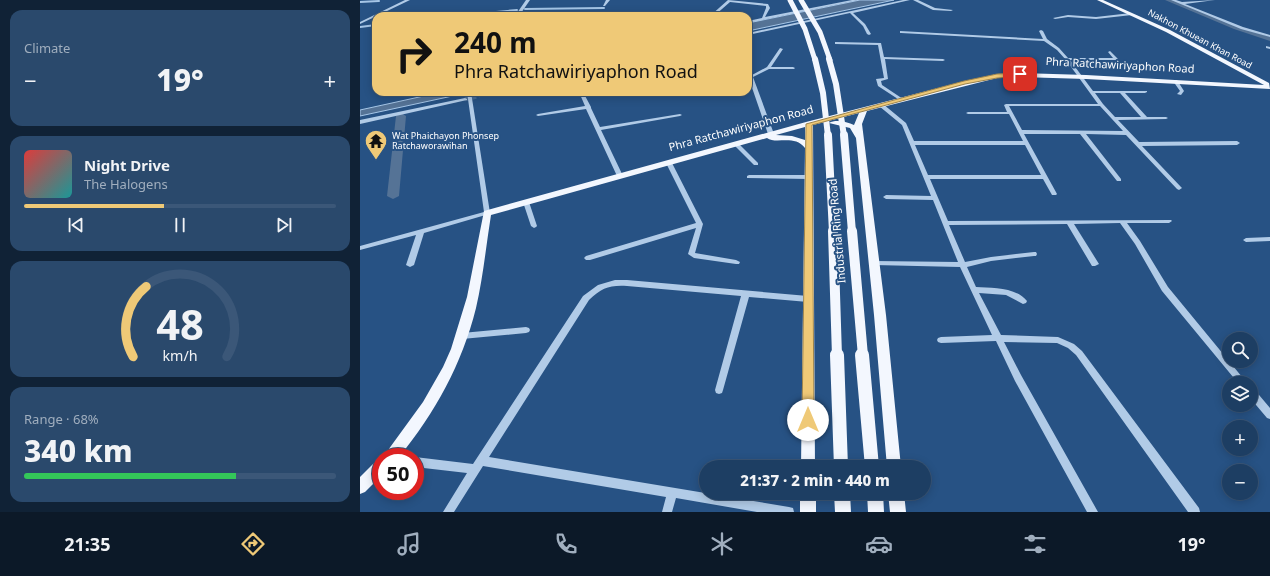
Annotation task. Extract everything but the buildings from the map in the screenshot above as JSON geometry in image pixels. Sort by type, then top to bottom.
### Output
[{"type":"main road","name":"Industrial Ring Road","points":[[790,0],[798,13],[808,37],[817,67],[825,107],[831,200],[841,460]]},
{"type":"main road","name":"Industrial Ring Road","points":[[801,0],[826,48],[838,88],[844,138],[871,460]]},
{"type":"main road","name":"Nakhon Khuean Khan Road","points":[[1099,0],[1185,40],[1270,86]]},
{"type":"main road","name":"Nakhon Khuean Khan Road","points":[[1108,0],[1177,30],[1270,79]]},
{"type":"main road","name":"Phra Ratchawiriyaphon Road","points":[[487,213],[756,138],[997,76],[1020,74],[1080,76],[1270,86]]},
{"type":"main road","points":[[864,110],[858,124],[874,263],[893,460]]},
{"type":"main road","points":[[808,460],[809,124]]},
{"type":"main road","points":[[810,136],[816,129],[829,124],[846,124],[853,127],[857,131],[861,151]]},
{"type":"main road","points":[[756,138],[788,138],[799,140],[806,143],[809,148]]},
{"type":"main road","points":[[397,448],[424,414],[443,380],[462,336],[470,308],[487,213]]},
{"type":"main road","points":[[360,487],[372,475]]},
{"type":"main road","points":[[808,500],[808,512]]},
{"type":"main road","points":[[842,500],[843,512]]},
{"type":"main road","points":[[875,500],[876,512]]},
{"type":"main road","points":[[897,500],[898,512]]},
{"type":"street","points":[[382,12],[408,0]]},
{"type":"street","points":[[520,12],[528,0]]},
{"type":"street","points":[[604,5],[608,0]]},
{"type":"street","points":[[752,21],[857,0]]},
{"type":"street","points":[[752,33],[908,0]]},
{"type":"street","points":[[915,0],[934,9],[951,10]]},
{"type":"street","points":[[1173,0],[1270,36]]},
{"type":"street","points":[[1181,3],[1213,0]]},
{"type":"street","points":[[717,12],[730,1],[767,4],[768,8],[763,19]]},
{"type":"street","points":[[850,12],[864,25],[869,34]]},
{"type":"street","points":[[1055,18],[1068,16],[1089,18],[1131,14]]},
{"type":"street","points":[[361,22],[372,17]]},
{"type":"street","points":[[1041,31],[1045,40],[1058,49],[1067,59],[1100,105],[1179,188]]},
{"type":"street","points":[[901,32],[1045,40]]},
{"type":"street","points":[[836,42],[880,44],[886,79],[878,80],[880,86],[901,100]]},
{"type":"street","points":[[768,68],[781,49]]},
{"type":"street","points":[[1067,59],[1116,59],[1110,52]]},
{"type":"street","points":[[883,58],[943,60]]},
{"type":"street","points":[[752,74],[768,68],[793,68]]},
{"type":"street","points":[[752,81],[771,134]]},
{"type":"street","points":[[1175,81],[1182,88],[1182,91],[1179,94]]},
{"type":"street","points":[[1091,92],[1145,92]]},
{"type":"street","points":[[1121,92],[1146,118]]},
{"type":"street","points":[[360,122],[468,96],[487,213],[360,248]]},
{"type":"street","points":[[583,96],[600,129],[620,176]]},
{"type":"street","points":[[1054,194],[1022,132],[1010,113],[1007,104],[1100,105]]},
{"type":"street","points":[[881,106],[904,124],[963,265],[997,338],[1093,512]]},
{"type":"street","points":[[538,116],[589,107]]},
{"type":"street","points":[[968,113],[1010,113]]},
{"type":"street","points":[[600,129],[680,115]]},
{"type":"street","points":[[1114,119],[1166,118]]},
{"type":"street","points":[[1022,132],[1127,133]]},
{"type":"street","points":[[1082,133],[1119,180]]},
{"type":"street","points":[[912,143],[1027,143]]},
{"type":"street","points":[[1137,144],[1237,143]]},
{"type":"street","points":[[736,144],[756,164]]},
{"type":"street","points":[[669,163],[700,224],[698,237],[691,254],[694,256],[736,262]]},
{"type":"street","points":[[749,177],[809,177]]},
{"type":"street","points":[[926,177],[1044,177]]},
{"type":"street","points":[[886,197],[935,198]]},
{"type":"street","points":[[526,202],[534,226]]},
{"type":"street","points":[[946,223],[1169,221]]},
{"type":"street","points":[[1122,222],[1138,243],[1166,290],[1237,376]]},
{"type":"street","points":[[1070,223],[1095,264]]},
{"type":"street","points":[[588,258],[700,224]]},
{"type":"street","points":[[410,265],[421,231]]},
{"type":"street","points":[[1246,240],[1270,239]]},
{"type":"street","points":[[874,263],[963,265],[991,259],[1034,254]]},
{"type":"street","points":[[448,512],[586,298],[598,287],[613,282],[808,299]]},
{"type":"street","points":[[974,290],[1004,292],[1015,295],[1023,301]]},
{"type":"street","points":[[719,390],[746,293]]},
{"type":"street","points":[[462,336],[526,330]]},
{"type":"street","points":[[941,340],[997,338],[1058,340],[1071,346],[1079,353],[1195,512]]},
{"type":"street","points":[[1258,400],[1270,415]]},
{"type":"street","points":[[424,462],[478,465],[672,493],[789,512]]},
{"type":"street","points":[[667,512],[672,493]]},
{"type":"water","points":[[860,0],[894,0],[752,30],[752,22]]},
{"type":"water","points":[[424,96],[452,96],[360,116],[360,110]]},
{"type":"waterway","points":[[1168,0],[1236,28],[1270,39]]},
{"type":"waterway","points":[[360,2],[379,1]]},
{"type":"waterway","points":[[525,9],[604,8]]},
{"type":"waterway","points":[[495,12],[517,10]]},
{"type":"waterway","points":[[360,27],[372,26]]},
{"type":"waterway","points":[[393,196],[401,116]]},
{"type":"tunnel","points":[[465,99],[479,96]]},
{"type":"place","name":"Wat Phaichayon Phonsep Ratchaworawihan","points":[[376,160]]},
{"type":"route","points":[[808,420],[809,124],[985,78],[1020,74]]}]
